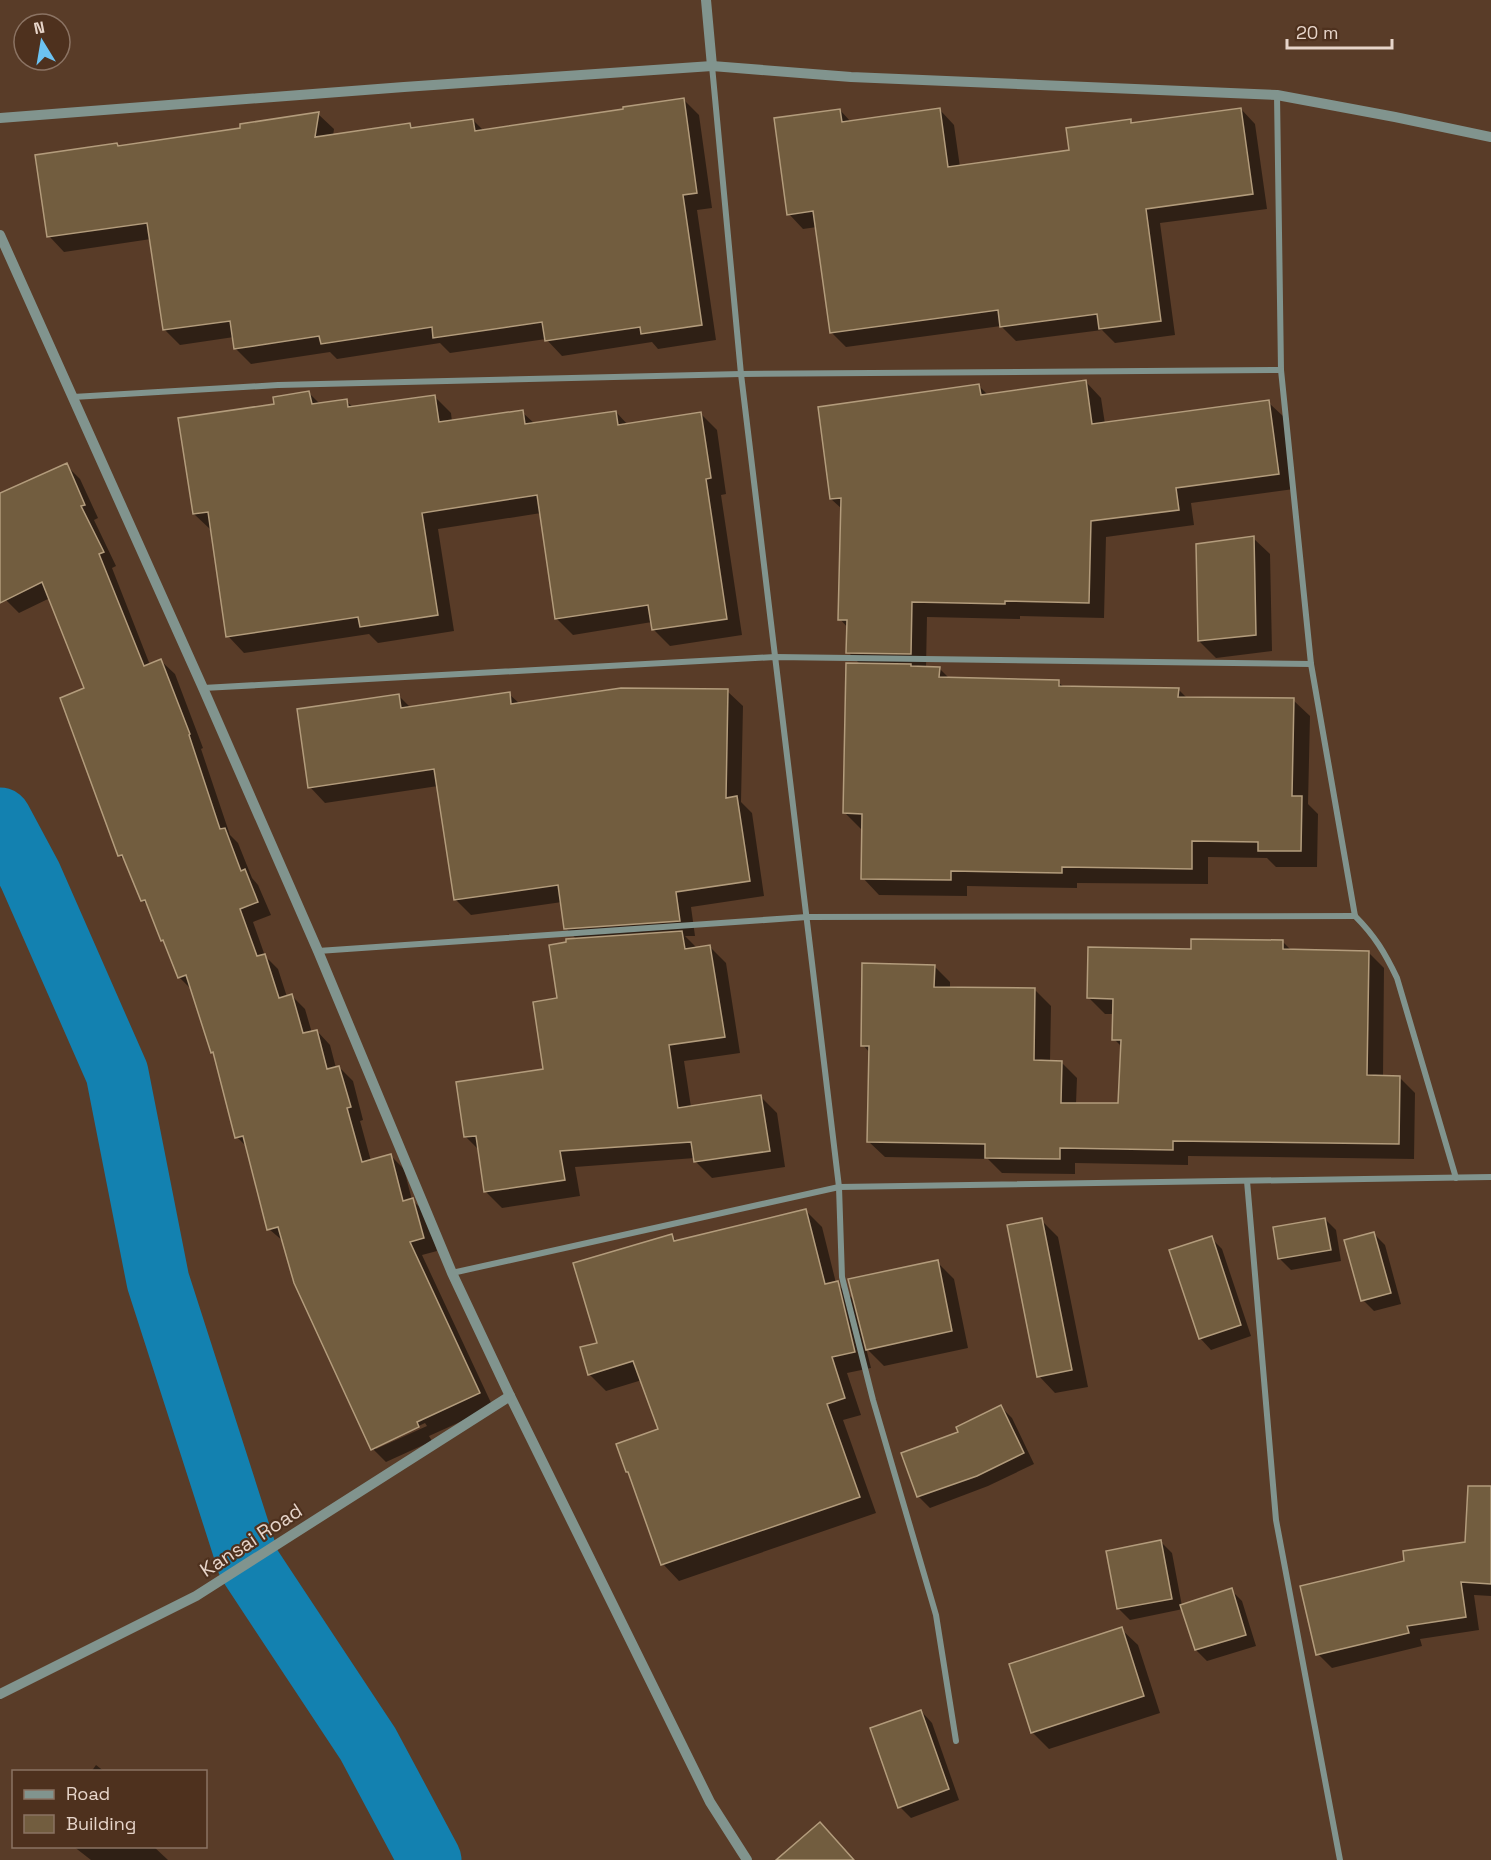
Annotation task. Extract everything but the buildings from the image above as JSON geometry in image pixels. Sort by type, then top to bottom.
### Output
[{"type":"street","points":[[706,0],[741,374],[838,1187],[842,1277],[873,1400],[936,1615],[956,1741]]},
{"type":"street","points":[[0,117],[712,66],[851,76],[1277,95],[1491,137]]},
{"type":"street","points":[[1277,95],[1281,370],[1311,664],[1355,916],[1378,943],[1397,978],[1456,1178]]},
{"type":"street","points":[[0,235],[74,397],[318,951],[452,1273],[710,1802],[747,1860]]},
{"type":"street","points":[[74,397],[278,385],[741,374],[1281,370]]},
{"type":"street","points":[[203,688],[775,657],[1311,664]]},
{"type":"street","points":[[318,951],[807,917],[1355,916]]},
{"type":"street","points":[[452,1273],[838,1187],[1491,1178]]},
{"type":"street","points":[[1247,1181],[1276,1521],[1340,1860]]},
{"type":"street","name":"Kansai Road","points":[[0,1694],[196,1596],[510,1396]]},
{"type":"waterway","points":[[0,819],[30,875],[117,1073],[158,1281],[249,1564],[368,1744],[430,1860]]}]
